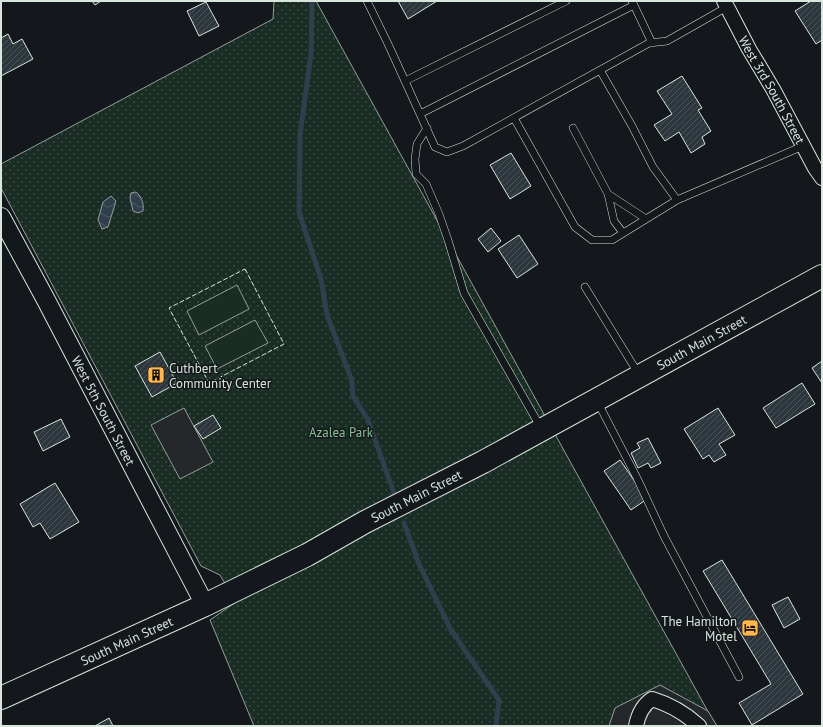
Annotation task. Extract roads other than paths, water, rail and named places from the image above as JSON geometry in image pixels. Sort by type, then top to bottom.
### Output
[{"type":"main road","name":"South Main Street","points":[[1,698],[205,605],[307,555],[365,522],[483,462],[639,375],[822,276]]},
{"type":"street","name":"West 3rd South Street","points":[[726,4],[749,49],[822,178]]},
{"type":"street","name":"West 5th South Street","points":[[1,217],[46,300],[205,605]]},
{"type":"street","points":[[636,726],[637,718],[643,708],[652,699],[671,706],[692,720],[698,726]]},
{"type":"lane","points":[[367,1],[435,147],[447,152],[463,146],[649,43],[667,41],[726,4]]},
{"type":"lane","points":[[405,81],[566,1]]},
{"type":"lane","points":[[420,114],[633,3],[652,43]]},
{"type":"lane","points":[[600,70],[632,126],[653,167],[677,200]]},
{"type":"lane","points":[[514,118],[575,226],[592,240],[612,240],[677,200],[803,146]]},
{"type":"lane","points":[[427,128],[417,144],[415,159],[416,174],[426,184],[439,214],[464,293],[542,429]]},
{"type":"lane","points":[[573,128],[608,194],[614,221],[623,233]]},
{"type":"lane","points":[[608,194],[646,219]]},
{"type":"lane","points":[[585,287],[639,375]]},
{"type":"lane","points":[[596,399],[637,478],[664,536],[739,677]]},
{"type":"water","points":[[136,192],[141,198],[143,206],[143,211],[138,213],[133,211],[130,198],[131,193]]},
{"type":"water","points":[[111,196],[116,201],[108,227],[102,229],[98,220],[103,202]]},
{"type":"waterway","points":[[312,1],[311,54],[300,135],[299,212],[321,279],[327,315],[352,381],[353,396],[368,420],[395,496]]},
{"type":"waterway","points":[[404,523],[419,564],[451,630],[499,700],[496,726]]},
{"type":"place","name":"Cuthbert Community Center","points":[[156,375]]},
{"type":"place","name":"The Hamilton Motel","points":[[750,628]]},
{"type":"park label","name":"Azalea Park","points":[[341,432]]}]
